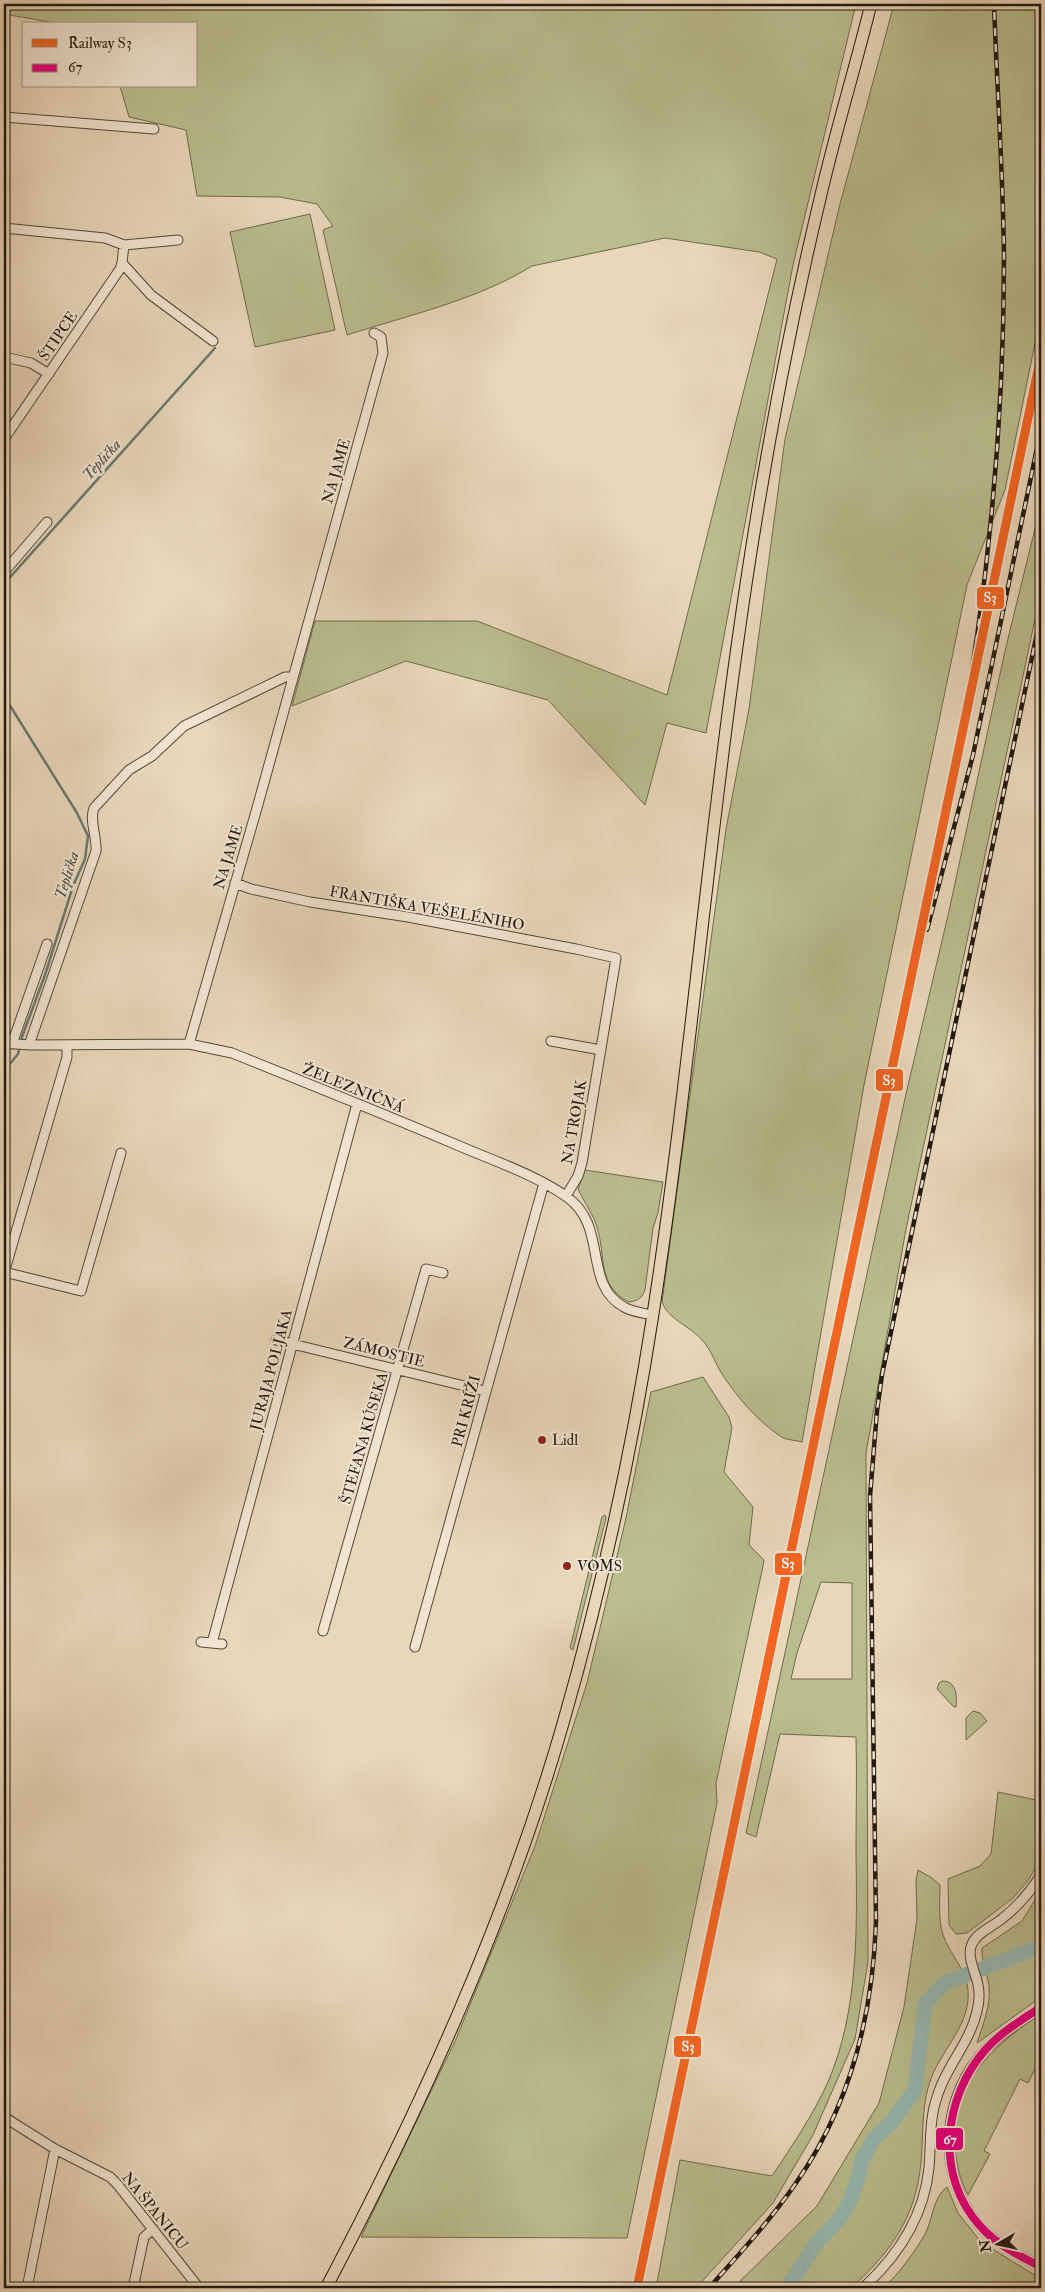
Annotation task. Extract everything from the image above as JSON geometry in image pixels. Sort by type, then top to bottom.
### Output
[{"type":"main road","points":[[326,2288],[403,2138],[486,1944],[531,1824],[563,1725],[594,1606],[631,1441],[653,1315],[679,1120],[736,654],[764,472],[796,305],[819,203],[840,114],[862,42],[871,4]]},
{"type":"main road","points":[[862,42],[877,4]]},
{"type":"street","points":[[4,117],[154,130]]},
{"type":"street","points":[[4,228],[105,238],[124,245],[178,240]]},
{"type":"street","name":"ŠTIPCE","points":[[4,438],[49,374],[122,263],[124,245]]},
{"type":"street","points":[[122,263],[151,296],[213,341]]},
{"type":"street","name":"NA JAME","points":[[189,1044],[383,353],[381,337],[374,333]]},
{"type":"street","points":[[4,357],[31,363],[49,374]]},
{"type":"street","points":[[4,572],[47,522]]},
{"type":"street","points":[[28,1045],[96,851],[96,834],[91,815],[94,808],[129,770],[152,756],[184,726],[285,677],[293,677]]},
{"type":"street","name":"FRANTIŠKA VEŠELÉNIHO","points":[[235,882],[251,889],[310,902],[408,917],[616,958]]},
{"type":"street","name":"ŽELEZNIČNÁ","points":[[47,944],[10,1044],[189,1044],[232,1053],[357,1104],[544,1183],[566,1196],[577,1205],[591,1230],[599,1272],[607,1293],[624,1308],[653,1315]]},
{"type":"street","name":"NA TROJAK","points":[[566,1196],[578,1176],[582,1163],[616,958]]},
{"type":"street","points":[[551,1041],[601,1050]]},
{"type":"street","points":[[67,1045],[67,1057],[4,1272],[81,1291],[121,1153]]},
{"type":"street","name":"JURAJA POLJAKA","points":[[202,1642],[217,1643],[292,1344],[357,1104]]},
{"type":"street","name":"PRI KRÍŽI","points":[[415,1647],[544,1183]]},
{"type":"street","name":"ŠTEFANA KÚSEKA","points":[[323,1631],[426,1269],[443,1274]]},
{"type":"street","name":"ZÁMOSTIE","points":[[276,1340],[485,1392]]},
{"type":"street","points":[[864,2288],[898,2251],[918,2214],[927,2180],[932,2114],[944,2077],[973,2026],[979,1999],[978,1985],[970,1950],[977,1937],[1003,1918],[1022,1900],[1041,1876]]},
{"type":"street","points":[[1041,2007],[1001,2035],[972,2066],[954,2100],[948,2140],[953,2174],[970,2214],[996,2240],[1041,2267]]},
{"type":"street","name":"NA ŠPANICU","points":[[4,2117],[55,2149],[110,2177],[199,2288]]},
{"type":"street","points":[[27,2288],[55,2149]]},
{"type":"street","points":[[134,2288],[144,2237],[152,2229]]},
{"type":"green space","points":[[4,4],[856,4],[793,265],[706,733],[667,723],[645,805],[548,700],[406,661],[292,706],[315,621],[477,621],[667,695],[777,259],[759,252],[665,238],[532,266],[511,278],[466,298],[347,335],[323,230],[333,226],[317,204],[280,197],[197,196],[186,130],[129,117],[121,88],[198,88],[198,22],[50,22],[4,14]]},
{"type":"green space","points":[[894,4],[1041,4],[1041,314],[1005,490],[967,585],[864,1085],[802,1442],[782,1437],[756,1416],[721,1373],[703,1341],[669,1314],[662,1302],[726,829],[749,709],[785,439],[839,208]]},
{"type":"green space","points":[[310,214],[335,330],[255,347],[230,232]]},
{"type":"green space","points":[[1041,504],[1041,591],[906,1229],[866,1453],[868,1962],[855,2039],[813,2135],[773,2203],[696,2288],[656,2288],[680,2160],[772,2176],[802,2130],[828,2082],[846,2026],[851,1997],[856,1939],[856,1737],[780,1734],[756,1837],[746,1833],[906,1094],[949,911],[1005,651]],"holes":[[[821,1582],[852,1583],[852,1679],[791,1679],[797,1653]]]},
{"type":"green space","points":[[585,1170],[663,1182],[658,1213],[653,1228],[645,1290],[641,1297],[635,1301],[629,1302],[619,1296],[607,1279],[597,1227],[578,1189]]},
{"type":"green space","points":[[703,1377],[729,1417],[732,1428],[724,1472],[753,1507],[749,1545],[764,1560],[716,1783],[717,1803],[627,2238],[361,2237],[456,2039],[535,1846],[587,1683],[626,1518],[651,1392]]},
{"type":"green space","points":[[605,1515],[606,1518],[573,1650],[570,1648],[602,1517]]},
{"type":"green space","points":[[942,1681],[953,1686],[956,1694],[956,1707],[937,1689]]},
{"type":"green space","points":[[973,1711],[980,1713],[987,1721],[966,1740],[966,1718]]},
{"type":"green space","points":[[998,1792],[1041,1801],[1041,1860],[1027,1882],[1013,1898],[967,1933],[956,1934],[949,1925],[948,1879],[980,1866],[991,1854]]},
{"type":"green space","points":[[918,1870],[940,1885],[941,1929],[965,1976],[968,2002],[961,2024],[937,2065],[928,2088],[925,2101],[921,2164],[910,2210],[886,2252],[851,2288],[733,2288],[817,2206],[879,2103],[904,2007],[917,1919],[916,1880]]},
{"type":"green space","points":[[1041,1890],[1041,1997],[977,2043],[989,2000],[989,1986],[982,1958],[982,1948],[1022,1921]]},
{"type":"green space","points":[[1041,2014],[1041,2057],[1028,2083],[1020,2079],[984,2151],[990,2154],[968,2195],[957,2166],[955,2147],[955,2124],[967,2085],[991,2053],[1023,2026]]},
{"type":"green space","points":[[947,2187],[958,2213],[981,2242],[1041,2279],[1041,2288],[883,2288],[900,2270],[920,2243],[927,2230],[938,2197]]},
{"type":"waterway","name":"Teplička","points":[[4,584],[215,348]]},
{"type":"waterway","name":"Teplička","points":[[4,696],[77,813],[88,836],[85,859],[73,886],[18,1054],[4,1071]]},
{"type":"waterway","points":[[790,2288],[790,2284],[814,2246],[841,2217],[850,2201],[861,2162],[873,2140],[891,2123],[915,2090],[925,2004],[945,1983],[1041,1946]]},
{"type":"railway","points":[[958,753],[969,692],[986,568],[1001,382],[1004,257],[994,4]]},
{"type":"railway","points":[[927,930],[973,755],[1041,429]]},
{"type":"railway","points":[[709,2288],[776,2211],[815,2153],[831,2123],[844,2091],[864,2024],[874,1956],[876,1921],[870,1496],[877,1411],[882,1375],[1041,614]]},
{"type":"rail line","name":"S3","points":[[637,2288],[1041,356]]},
{"type":"transit line","name":"67","points":[[1041,2007],[998,2037],[972,2068],[960,2090],[953,2113],[950,2137],[951,2161],[956,2185],[966,2207],[981,2227],[994,2239],[1009,2250],[1041,2267]]},
{"type":"place","name":"Lidl","points":[[542,1440]]},
{"type":"place","name":"VOMS","points":[[567,1566]]}]
